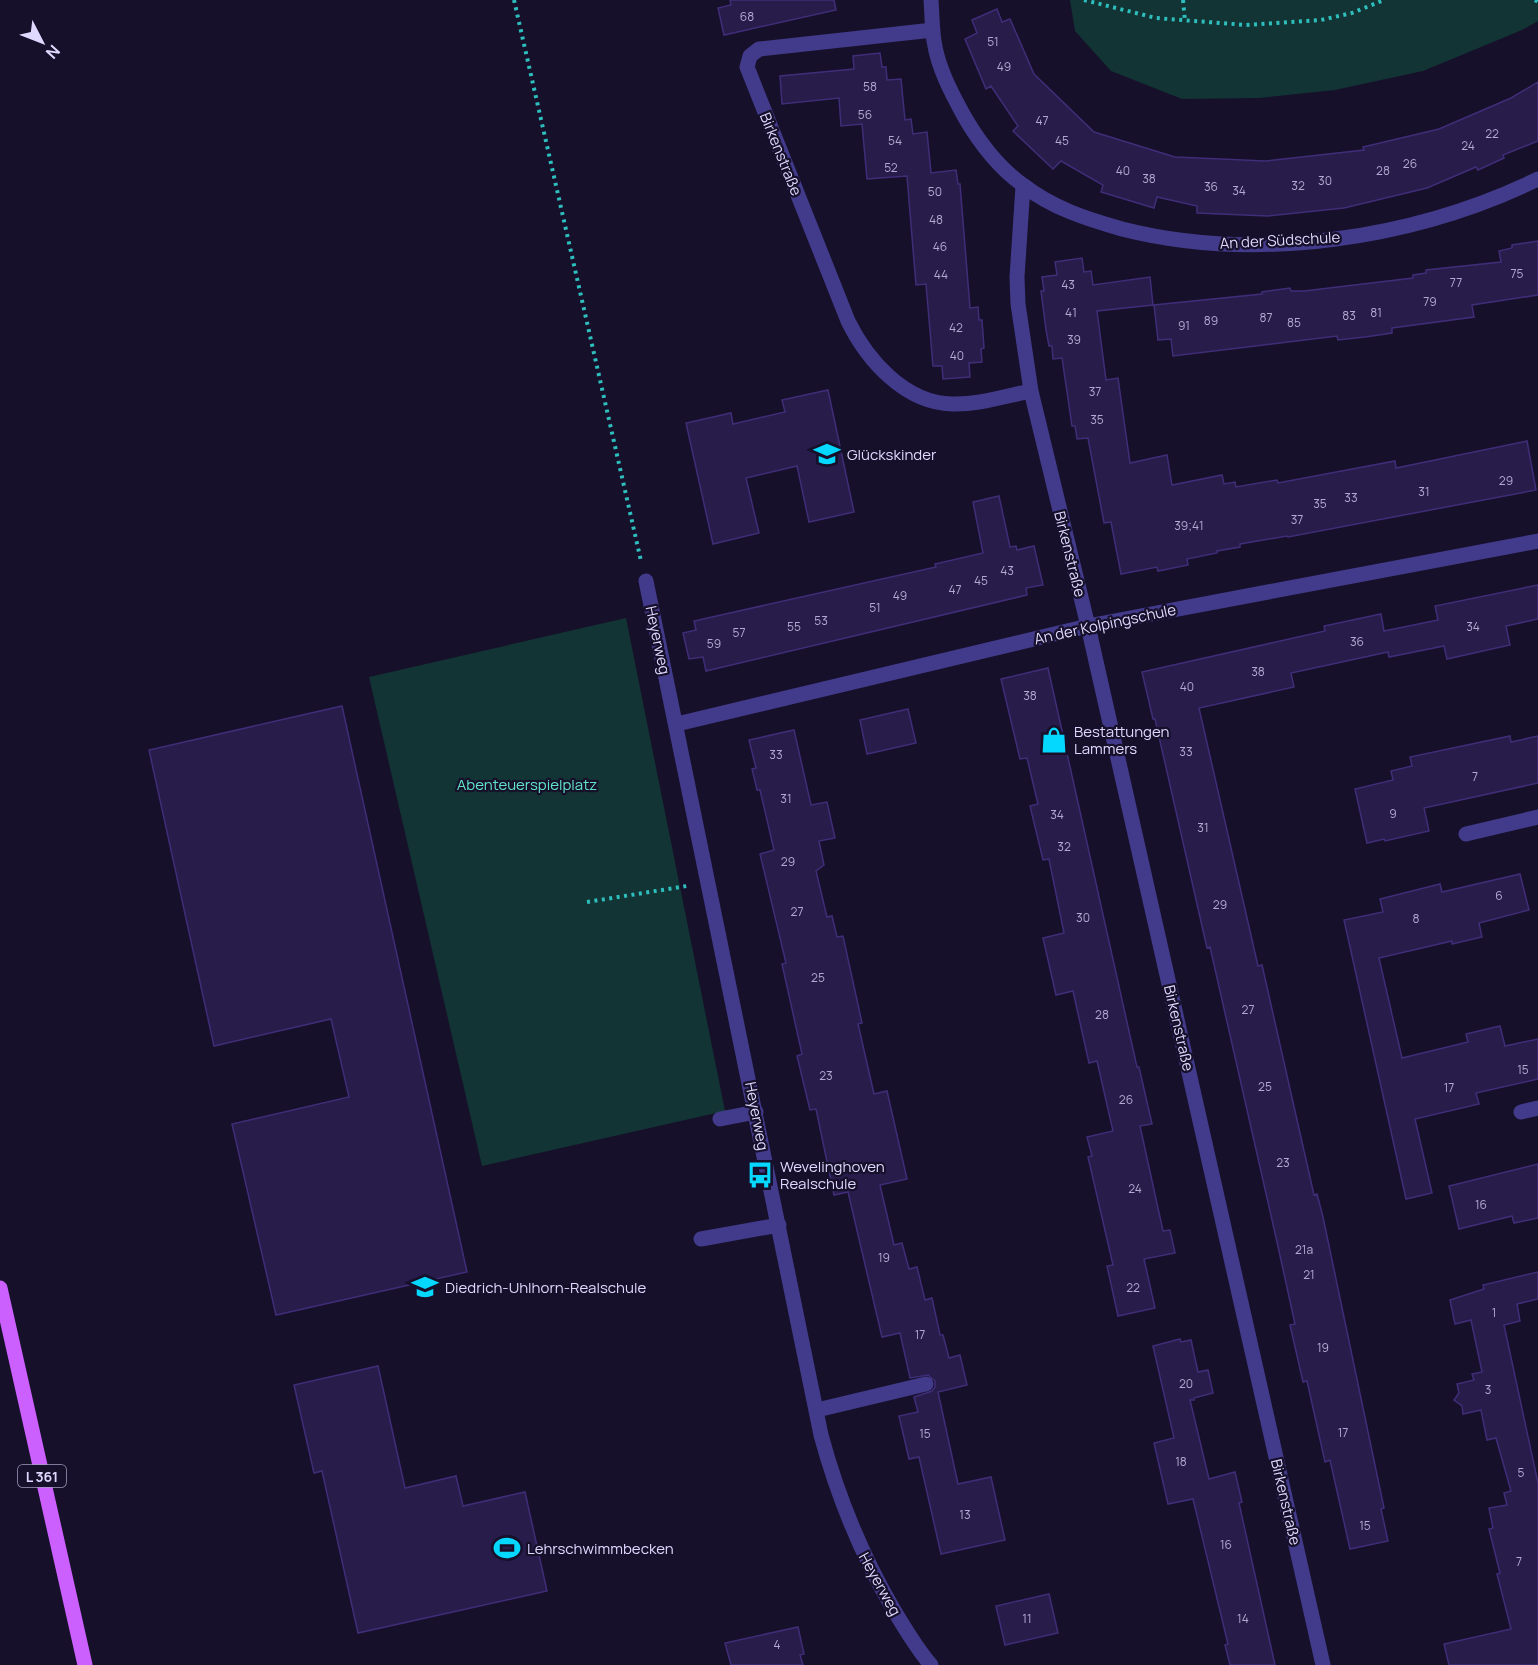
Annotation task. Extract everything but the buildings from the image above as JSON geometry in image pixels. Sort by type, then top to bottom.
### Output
[{"type":"main road","name":"L 361","points":[[0,1288],[85,1665]]},
{"type":"street","points":[[931,0],[939,65],[969,125],[993,157],[1023,186]]},
{"type":"street","name":"Birkenstraße","points":[[933,30],[759,49],[748,59],[747,67],[848,321],[866,351],[895,381],[931,402],[967,403],[1030,392]]},
{"type":"street","name":"An der Südschule","points":[[1023,186],[1053,205],[1108,225],[1197,243],[1244,245],[1313,241],[1407,224],[1480,203],[1538,178]]},
{"type":"street","name":"Birkenstraße","points":[[1023,186],[1017,277],[1018,304],[1030,392],[1088,626],[1323,1665]]},
{"type":"street","name":"An der Kolpingschule","points":[[677,724],[1088,626],[1538,541]]},
{"type":"street","name":"Heyerweg","points":[[646,581],[821,1435],[837,1488],[859,1546],[893,1609],[931,1665]]},
{"type":"street","points":[[1466,834],[1538,817]]},
{"type":"street","points":[[1521,1112],[1538,1108]]},
{"type":"street","points":[[720,1119],[756,1112]]},
{"type":"street","points":[[701,1239],[779,1225]]},
{"type":"street","points":[[817,1410],[926,1384]]},
{"type":"path","points":[[514,0],[646,581]]},
{"type":"path","points":[[1084,0],[1144,16],[1246,25],[1313,21],[1352,13],[1384,0]]},
{"type":"path","points":[[1183,0],[1185,21]]},
{"type":"path","points":[[587,902],[709,882]]},
{"type":"green space","points":[[1070,0],[1538,0],[1538,21],[1522,30],[1423,71],[1335,90],[1259,98],[1182,99],[1111,71],[1075,31]]},
{"type":"green space","name":"Abenteuerspielplatz","points":[[626,618],[725,1111],[482,1166],[369,677]]},
{"type":"place","name":"Glückskinder","points":[[827,454]]},
{"type":"place","name":"Bestattungen Lammers","points":[[1054,740]]},
{"type":"place","name":"Wevelinghoven Realschule","points":[[760,1175]]},
{"type":"place","name":"Diedrich-Uhlhorn-Realschule","points":[[425,1287]]},
{"type":"place","name":"Lehrschwimmbecken","points":[[507,1548]]}]
